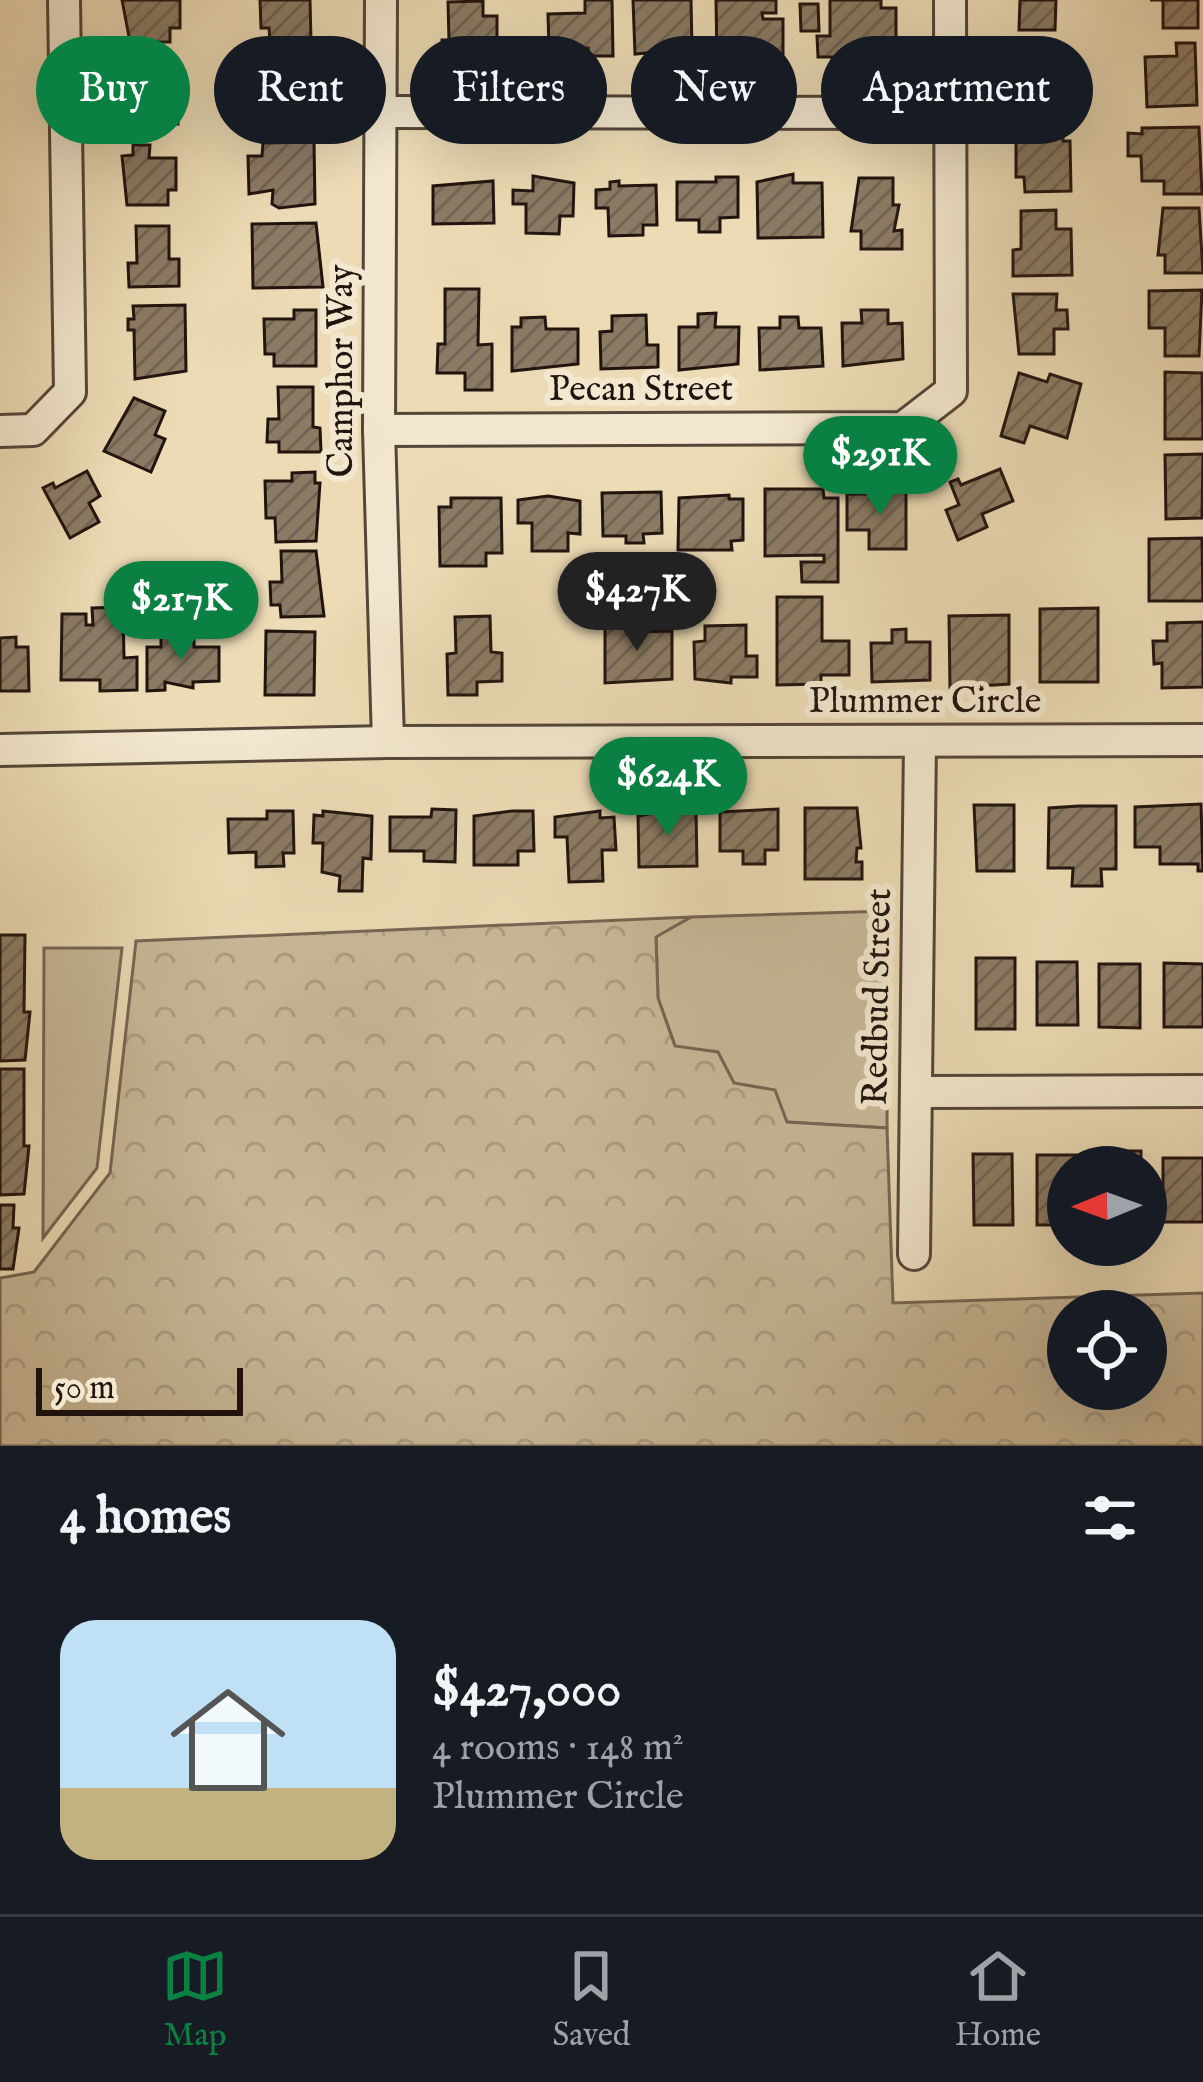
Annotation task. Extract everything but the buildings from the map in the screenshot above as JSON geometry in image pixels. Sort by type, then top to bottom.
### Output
[{"type":"street","points":[[0,431],[33,430],[70,392],[64,0]]},
{"type":"street","name":"Camphor Way","points":[[382,0],[382,36]]},
{"type":"street","points":[[950,0],[950,36]]},
{"type":"street","points":[[386,112],[821,112]]},
{"type":"street","name":"Camphor Way","points":[[383,144],[380,430],[388,742]]},
{"type":"street","name":"Pecan Street","points":[[380,430],[903,428],[951,391],[951,144]]},
{"type":"street","name":"Plummer Circle","points":[[0,750],[388,742],[1203,740]]},
{"type":"street","name":"Redbud Street","points":[[914,1254],[920,741]]},
{"type":"street","points":[[916,1092],[1203,1090]]},
{"type":"green space","points":[[888,911],[887,1128],[786,1122],[675,1046],[658,998],[656,936],[691,917]]},
{"type":"green space","points":[[691,917],[656,937],[658,998],[675,1046],[718,1052],[734,1083],[775,1090],[787,1122],[887,1128],[893,1303],[1047,1298],[1047,1410],[1167,1410],[1167,1294],[1203,1293],[1203,1446],[0,1446],[0,1278],[34,1272],[110,1173],[136,941]]},
{"type":"green space","points":[[44,948],[122,948],[97,1168],[43,1238]]}]
